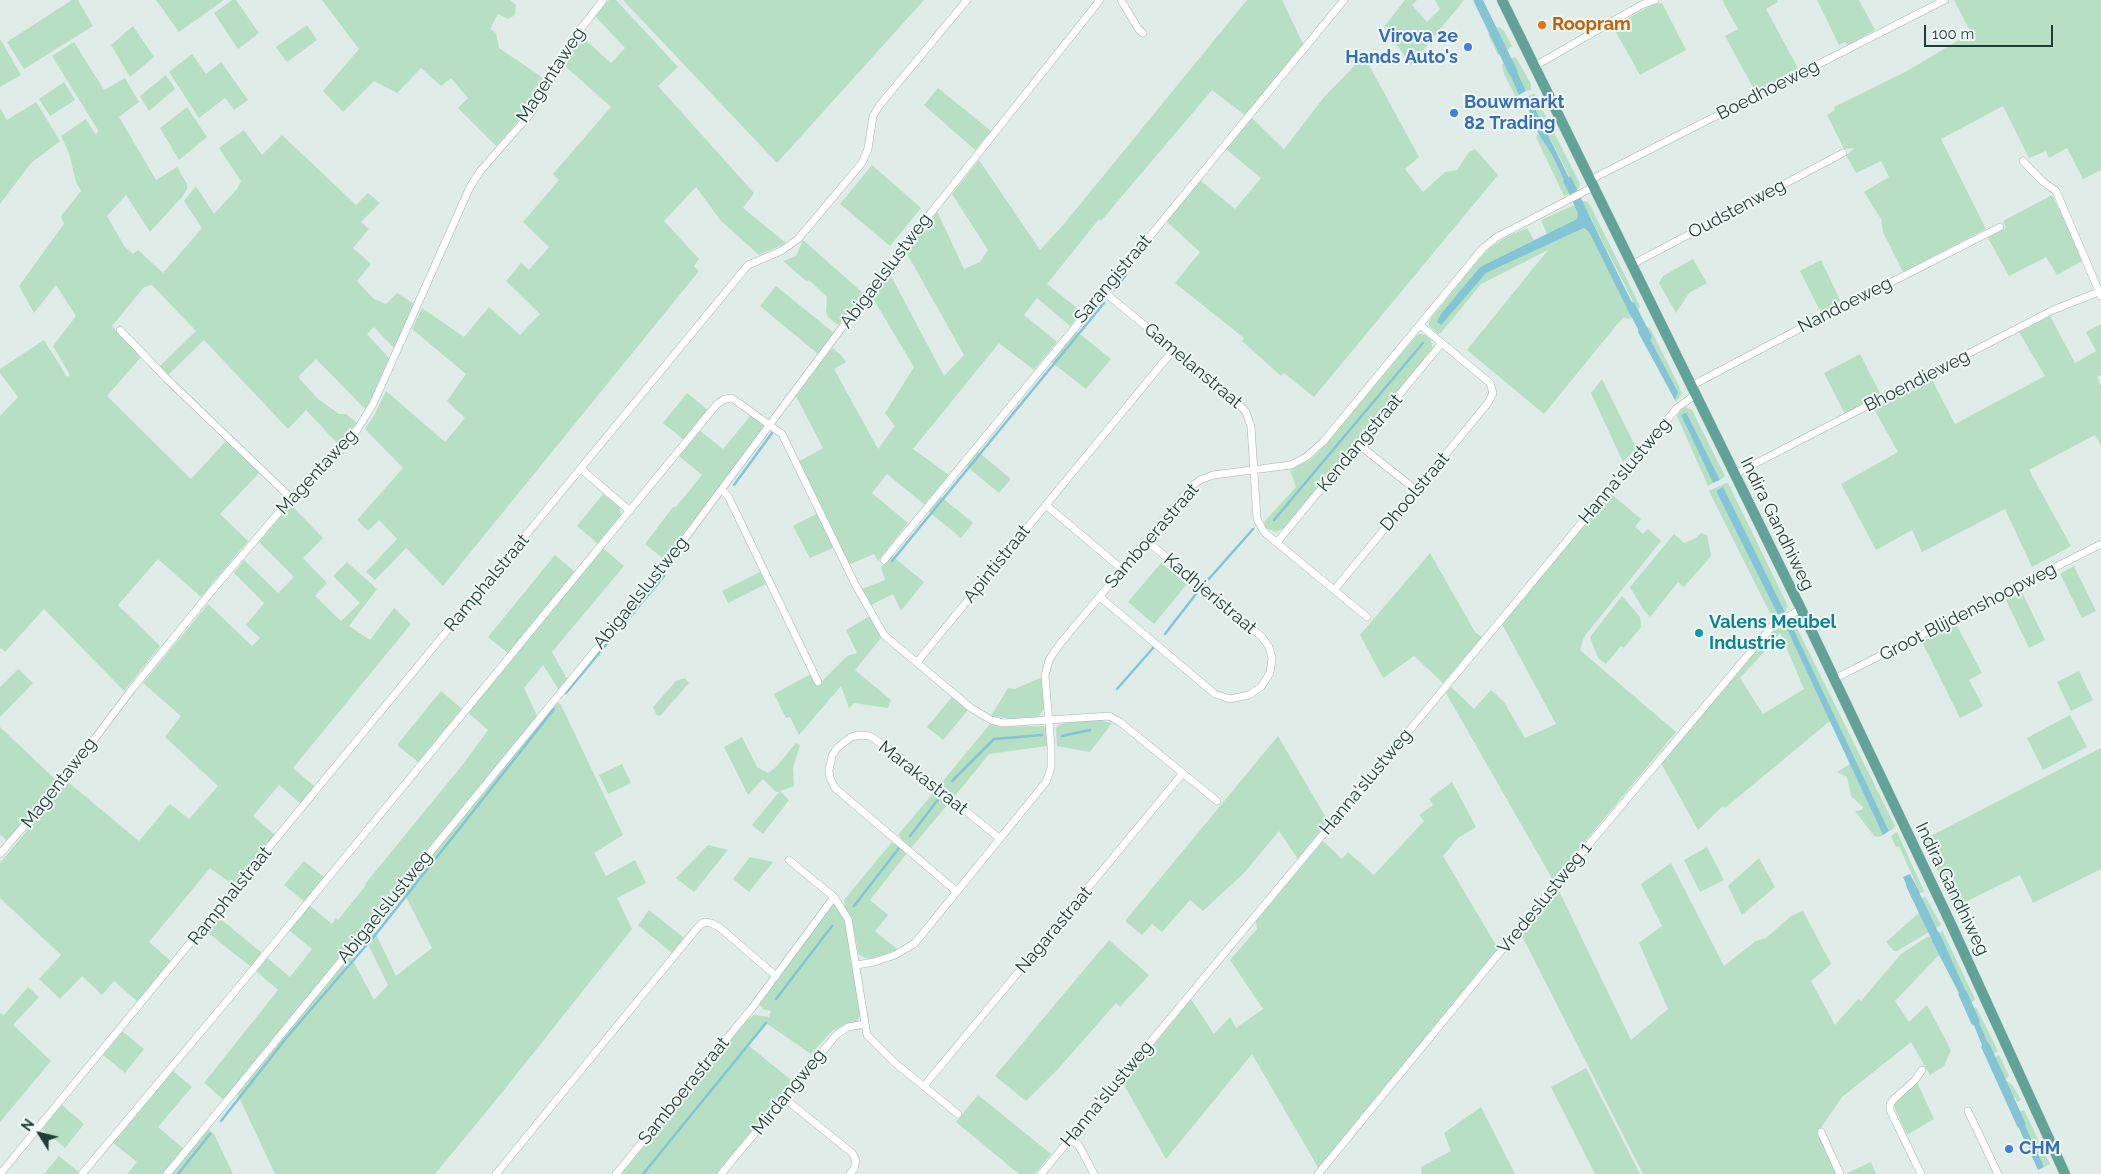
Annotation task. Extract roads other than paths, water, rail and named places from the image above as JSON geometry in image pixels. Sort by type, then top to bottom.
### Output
[{"type":"main road","name":"Indira Gandhiweg","points":[[1502,0],[1535,66],[1590,186],[1734,474],[1796,612],[1834,679],[1962,948],[2066,1174]]},
{"type":"street","name":"Magentaweg","points":[[0,854],[66,777],[156,659],[291,498],[335,457],[365,419],[374,404],[472,182],[531,113],[576,35],[604,0]]},
{"type":"street","name":"Ramphalstraat","points":[[0,1174],[748,265],[789,247],[798,239],[856,170],[866,156],[874,116],[879,106],[968,0]]},
{"type":"street","name":"Abigaelslustweg","points":[[167,1174],[318,988],[360,941],[499,766],[557,699],[665,565],[876,282],[1100,0]]},
{"type":"street","points":[[1121,0],[1139,30],[1143,33]]},
{"type":"street","name":"Sarangistraat","points":[[884,560],[1103,291],[1344,0]]},
{"type":"street","points":[[1535,66],[1641,5],[1655,0]]},
{"type":"street","name":"Boedhoeweg","points":[[1568,201],[1590,186],[1945,0]]},
{"type":"street","name":"Oudstenweg","points":[[1631,265],[1843,153]]},
{"type":"street","points":[[2023,161],[2042,181],[2056,190],[2100,293]]},
{"type":"street","name":"Samboerastraat","points":[[857,965],[874,962],[906,950],[915,943],[1046,782],[1050,768],[1045,676],[1049,660],[1059,645],[1192,486],[1200,480],[1213,475],[1291,465],[1306,457],[1323,442],[1483,248],[1497,236],[1568,201]]},
{"type":"street","name":"Nandoeweg","points":[[1693,390],[1801,328],[2000,227]]},
{"type":"street","name":"Gamelanstraat","points":[[1103,291],[1236,400],[1246,412],[1251,427],[1257,519],[1264,532],[1367,617]]},
{"type":"street","name":"Bhoendieweg","points":[[1734,474],[2053,310],[2100,293]]},
{"type":"street","points":[[1420,325],[1442,343]]},
{"type":"street","points":[[120,330],[166,378],[291,498]]},
{"type":"street","name":"Dhoolstraat","points":[[1335,589],[1488,403],[1494,393],[1490,383],[1442,343]]},
{"type":"street","name":"Kendangstraat","points":[[1277,542],[1442,343]]},
{"type":"street","name":"Apintistraat","points":[[917,662],[1174,349]]},
{"type":"street","name":"Hanna'slustweg","points":[[1041,1174],[1693,390]]},
{"type":"street","points":[[82,1174],[717,404],[725,399],[732,398],[782,434],[855,584],[884,635],[971,708],[991,720],[1003,722],[1048,721],[1081,716],[1109,716],[1120,722],[1217,801]]},
{"type":"street","points":[[1358,444],[1416,490]]},
{"type":"street","points":[[581,469],[630,511]]},
{"type":"street","points":[[722,490],[728,496],[818,682]]},
{"type":"street","points":[[1046,505],[1123,570]]},
{"type":"street","name":"Kadhjeristraat","points":[[1100,597],[1215,694],[1230,699],[1249,695],[1261,686],[1270,673],[1272,658],[1269,647],[1262,637],[1147,541]]},
{"type":"street","name":"Groot Blijdenshoopweg","points":[[1834,679],[2101,544]]},
{"type":"street","name":"Vredeslustweg 1","points":[[1318,1174],[1564,874],[1774,624],[1796,612]]},
{"type":"street","name":"Marakastraat","points":[[956,891],[836,788],[830,778],[829,770],[832,756],[837,748],[851,737],[859,735],[870,736],[896,754],[999,838]]},
{"type":"street","name":"Nagarastraat","points":[[924,1086],[1183,773]]},
{"type":"street","points":[[789,860],[834,897],[848,919],[867,1035],[876,1046],[958,1114]]},
{"type":"street","name":"Samboerastraat","points":[[616,1174],[752,1008],[834,897]]},
{"type":"street","points":[[496,1174],[704,922],[719,927],[776,976]]},
{"type":"street","name":"Mirdangweg","points":[[721,1174],[836,1034],[848,1027],[866,1024]]},
{"type":"street","points":[[1921,1174],[1890,1110],[1890,1104],[1915,1080],[1922,1070]]},
{"type":"street","points":[[784,1098],[852,1153],[856,1160],[854,1169],[850,1174]]},
{"type":"street","points":[[1968,1111],[1998,1174]]},
{"type":"street","points":[[1821,1132],[1840,1174]]},
{"type":"street","points":[[1070,1139],[1078,1144],[1094,1174]]},
{"type":"water","points":[[1497,31],[1507,50],[1500,53],[1490,34]]},
{"type":"water","points":[[1511,59],[1526,91],[1519,95],[1505,63]]},
{"type":"water","points":[[1529,96],[1576,190],[1570,193],[1523,101]]},
{"type":"water","points":[[1583,203],[1638,315],[1633,317],[1630,314],[1589,232],[1584,228],[1486,273],[1441,325],[1437,322],[1441,314],[1480,267],[1577,219],[1578,213],[1575,207]]},
{"type":"water","points":[[1643,326],[1678,392],[1675,400],[1638,332],[1639,328]]},
{"type":"water","points":[[1686,412],[1720,480],[1713,483],[1681,415]]},
{"type":"water","points":[[1723,487],[1785,612],[1778,615],[1716,491]]},
{"type":"water","points":[[1790,622],[1889,831],[1883,835],[1785,625]]},
{"type":"water","points":[[1910,874],[1920,893],[1912,898],[1903,877]]},
{"type":"water","points":[[1922,899],[1936,928],[1929,932],[1916,903]]},
{"type":"water","points":[[1939,932],[1971,1003],[1965,1005],[1932,941],[1932,936]]},
{"type":"water","points":[[1973,1009],[1993,1054],[1987,1057],[1968,1011]]},
{"type":"water","points":[[1994,1058],[2005,1080],[2000,1083],[1989,1060]]},
{"type":"water","points":[[2005,1083],[2013,1098],[2007,1101],[2001,1086]]},
{"type":"water","points":[[2019,1112],[2044,1167],[2038,1170],[2013,1115]]},
{"type":"waterway","points":[[1478,0],[1513,72]]},
{"type":"waterway","points":[[1568,181],[1584,215]]},
{"type":"waterway","points":[[1114,290],[1126,275]]},
{"type":"waterway","points":[[892,561],[1104,303]]},
{"type":"waterway","points":[[1631,306],[1647,337]]},
{"type":"waterway","points":[[1274,520],[1423,343]]},
{"type":"waterway","points":[[734,485],[772,433]]},
{"type":"waterway","points":[[1208,580],[1253,529]]},
{"type":"waterway","points":[[620,629],[664,576]]},
{"type":"waterway","points":[[1165,634],[1199,590]]},
{"type":"waterway","points":[[566,693],[610,640]]},
{"type":"waterway","points":[[1117,689],[1153,648]]},
{"type":"waterway","points":[[221,1121],[287,1037],[376,934],[554,709]]},
{"type":"waterway","points":[[1062,736],[1090,730]]},
{"type":"waterway","points":[[952,781],[994,739],[1042,735]]},
{"type":"waterway","points":[[910,836],[940,797]]},
{"type":"waterway","points":[[854,906],[899,848]]},
{"type":"waterway","points":[[1911,886],[1939,944]]},
{"type":"waterway","points":[[776,999],[832,926]]},
{"type":"waterway","points":[[1963,994],[1975,1021]]},
{"type":"waterway","points":[[643,1174],[766,1023]]},
{"type":"waterway","points":[[1986,1047],[2021,1124]]},
{"type":"waterway","points":[[178,1174],[210,1134]]},
{"type":"place","name":"Roopram","points":[[1542,25]]},
{"type":"place","name":"Virova 2e Hands Auto's","points":[[1468,47]]},
{"type":"place","name":"Bouwmarkt 82 Trading","points":[[1454,113]]},
{"type":"place","name":"Valens Meubel Industrie","points":[[1699,633]]},
{"type":"place","name":"CHM","points":[[2009,1149]]}]
